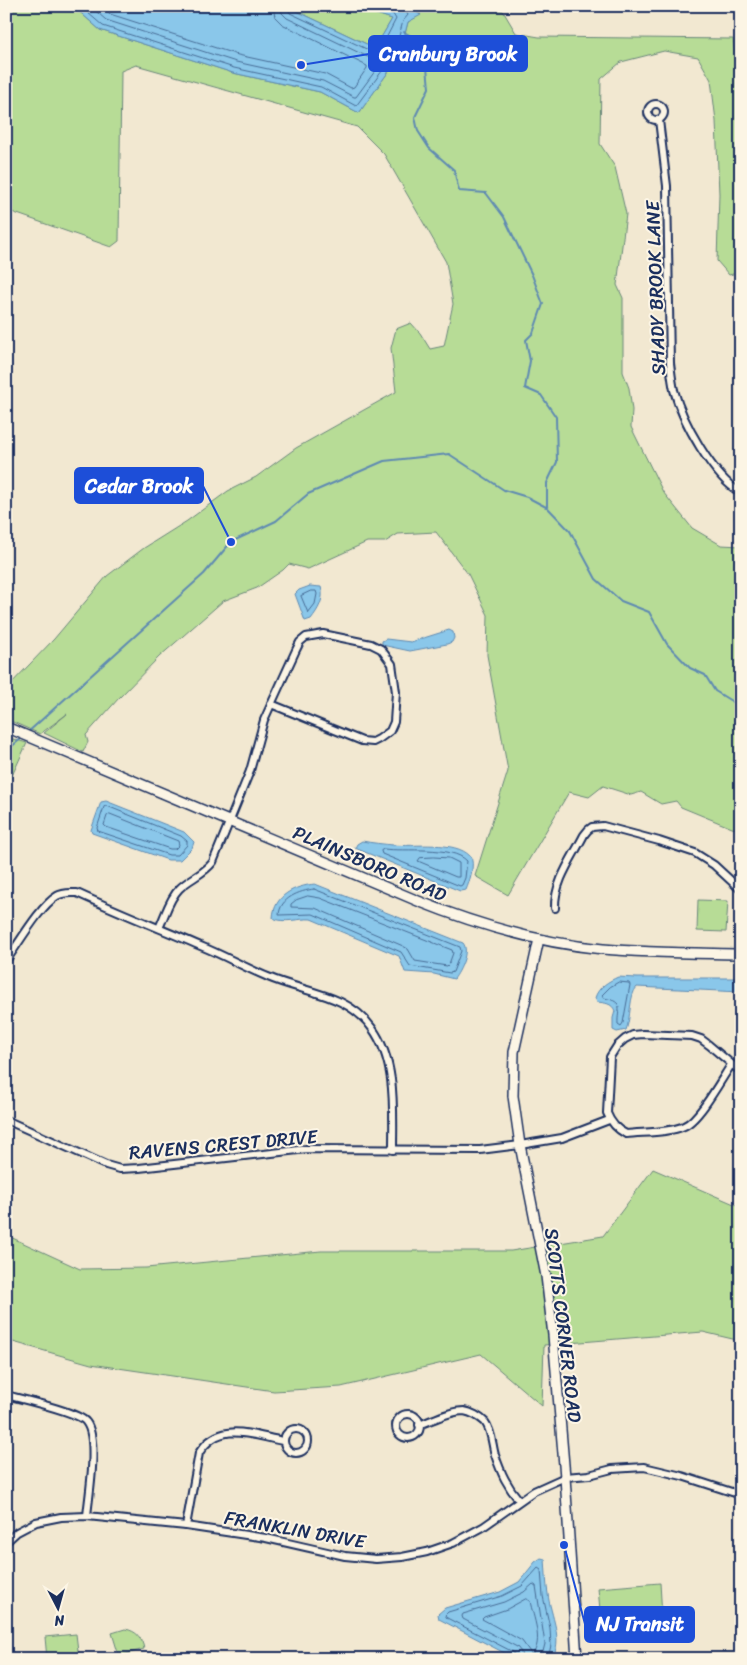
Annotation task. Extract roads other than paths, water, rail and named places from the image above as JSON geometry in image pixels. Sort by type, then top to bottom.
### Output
[{"type":"street","name":"SHADY BROOK LANE","points":[[659,120],[667,186],[670,362],[674,390],[681,410],[710,463],[718,474],[741,493]]},
{"type":"street","points":[[159,928],[174,895],[181,887],[206,871],[213,862],[250,771],[260,734],[271,704],[300,642],[314,634],[323,634],[371,644],[381,649],[392,664],[395,674],[396,715],[394,722],[390,731],[373,742],[362,741],[271,704]]},
{"type":"street","name":"PLAINSBORO ROAD","points":[[6,727],[450,914],[478,924],[538,939],[602,949],[741,954]]},
{"type":"street","points":[[555,908],[554,898],[557,887],[588,830],[592,827],[603,826],[695,853],[705,858],[741,890]]},
{"type":"street","points":[[6,961],[42,911],[56,896],[63,893],[76,893],[268,977],[294,987],[331,997],[348,1005],[360,1014],[379,1039],[384,1052],[390,1076],[393,1107],[393,1150]]},
{"type":"street","name":"SCOTTS CORNER ROAD","points":[[538,939],[514,1052],[513,1096],[520,1146],[547,1283],[553,1335],[577,1659]]},
{"type":"street","points":[[731,1065],[695,1118],[686,1126],[676,1129],[626,1134],[609,1120],[607,1114],[610,1057],[625,1039],[633,1035],[692,1036],[701,1039],[741,1072]]},
{"type":"street","name":"RAVENS CREST DRIVE","points":[[6,1120],[106,1165],[120,1169],[307,1149],[480,1150],[520,1146],[562,1138],[609,1120]]},
{"type":"street","points":[[6,1395],[74,1414],[85,1420],[92,1434],[87,1516]]},
{"type":"street","points":[[419,1425],[463,1411],[472,1413],[484,1421],[507,1485],[519,1500]]},
{"type":"street","points":[[186,1526],[199,1453],[205,1444],[216,1435],[229,1432],[283,1441]]},
{"type":"street","name":"FRANKLIN DRIVE","points":[[6,1542],[17,1532],[36,1522],[61,1517],[87,1516],[186,1526],[266,1538],[345,1556],[376,1559],[402,1557],[454,1543],[483,1526],[534,1491],[565,1477],[588,1475],[612,1469],[644,1467],[682,1476],[741,1495]]},
{"type":"water","points":[[73,6],[286,6],[375,48],[392,19],[352,6],[404,6],[421,15],[408,22],[399,57],[359,113],[320,92],[233,73],[100,30]]},
{"type":"water","points":[[310,586],[321,587],[322,596],[316,612],[311,619],[305,621],[295,594],[299,590]]},
{"type":"water","points":[[449,630],[453,632],[454,638],[452,642],[447,644],[410,651],[382,645],[382,641],[386,639],[411,642]]},
{"type":"water","points":[[106,801],[184,832],[194,842],[192,848],[180,860],[168,860],[92,833],[91,830],[101,802]]},
{"type":"water","points":[[362,841],[393,845],[445,846],[463,851],[472,859],[471,873],[466,890],[460,891],[355,848]]},
{"type":"water","points":[[315,884],[463,943],[465,956],[454,979],[434,974],[405,972],[399,956],[311,919],[287,921],[273,918],[277,903],[287,893],[300,887]]},
{"type":"water","points":[[618,977],[741,978],[741,992],[637,987],[634,990],[631,1001],[626,1030],[617,1032],[613,1030],[614,1008],[608,1004],[597,1002],[595,998],[601,988]]},
{"type":"water","points":[[541,1558],[545,1559],[547,1590],[557,1636],[555,1652],[551,1659],[516,1659],[439,1619],[438,1614],[445,1608],[500,1592],[519,1582],[535,1562]]},
{"type":"waterway","points":[[404,32],[413,37],[426,57],[429,88],[415,117],[418,131],[429,148],[454,170],[459,191],[486,193],[504,217],[532,275],[543,304],[533,333],[526,340],[530,361],[525,388],[541,395],[556,417],[557,462],[547,483],[547,507],[570,531],[596,579],[621,601],[649,612],[667,644],[690,668],[705,675],[715,691],[741,707]]},
{"type":"waterway","points":[[27,733],[204,574],[231,542],[276,521],[308,494],[384,461],[449,454],[504,490],[527,497],[546,507]]},
{"type":"waterway","points":[[6,751],[22,738]]},
{"type":"place","name":"Cranbury Brook","points":[[301,65]]},
{"type":"place","name":"Cedar Brook","points":[[231,542]]},
{"type":"place","name":"NJ Transit","points":[[564,1545]]}]
